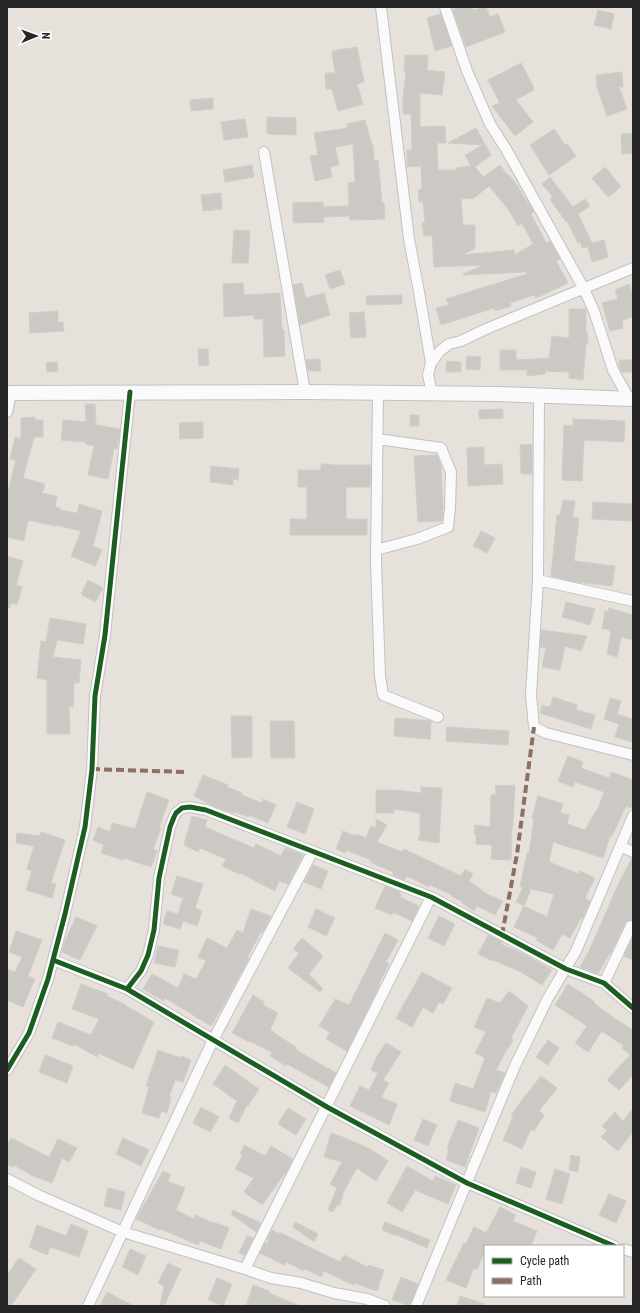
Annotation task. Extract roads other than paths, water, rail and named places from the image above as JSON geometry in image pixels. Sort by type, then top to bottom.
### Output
[{"type":"street","points":[[381,7],[409,239],[430,362],[428,375],[432,393]]},
{"type":"street","points":[[445,7],[467,71],[490,124],[506,149],[584,289],[594,311],[613,370],[631,399]]},
{"type":"street","points":[[264,152],[305,392]]},
{"type":"street","points":[[430,362],[449,344],[461,341],[486,329],[633,268]]},
{"type":"street","points":[[7,1070],[29,1033],[48,979],[65,914],[86,820],[92,769],[95,696],[105,635],[130,392]]},
{"type":"street","points":[[7,412],[9,393],[432,393],[631,399]]},
{"type":"street","points":[[378,393],[376,550],[380,676],[383,695],[438,717]]},
{"type":"street","points":[[539,396],[538,580],[531,695],[534,727],[546,733],[633,755]]},
{"type":"street","points":[[376,550],[417,539],[448,527],[451,472],[441,448],[378,439]]},
{"type":"street","points":[[538,580],[633,601]]},
{"type":"street","points":[[127,989],[141,971],[148,954],[154,930],[159,878],[170,827],[176,813],[182,808],[190,807],[206,810],[431,897],[566,969],[604,983],[633,1008]]},
{"type":"street","points":[[416,1306],[514,1068],[548,998],[576,951],[633,816]]},
{"type":"street","points":[[620,846],[633,852]]},
{"type":"street","points":[[88,1306],[213,1040],[312,851]]},
{"type":"street","points":[[246,1269],[431,897]]},
{"type":"street","points":[[604,983],[631,926],[633,926]]},
{"type":"street","points":[[53,960],[127,989],[327,1107],[467,1184],[612,1245]]},
{"type":"street","points":[[7,1179],[38,1195],[123,1232],[246,1269],[270,1278],[302,1283],[385,1306]]}]
